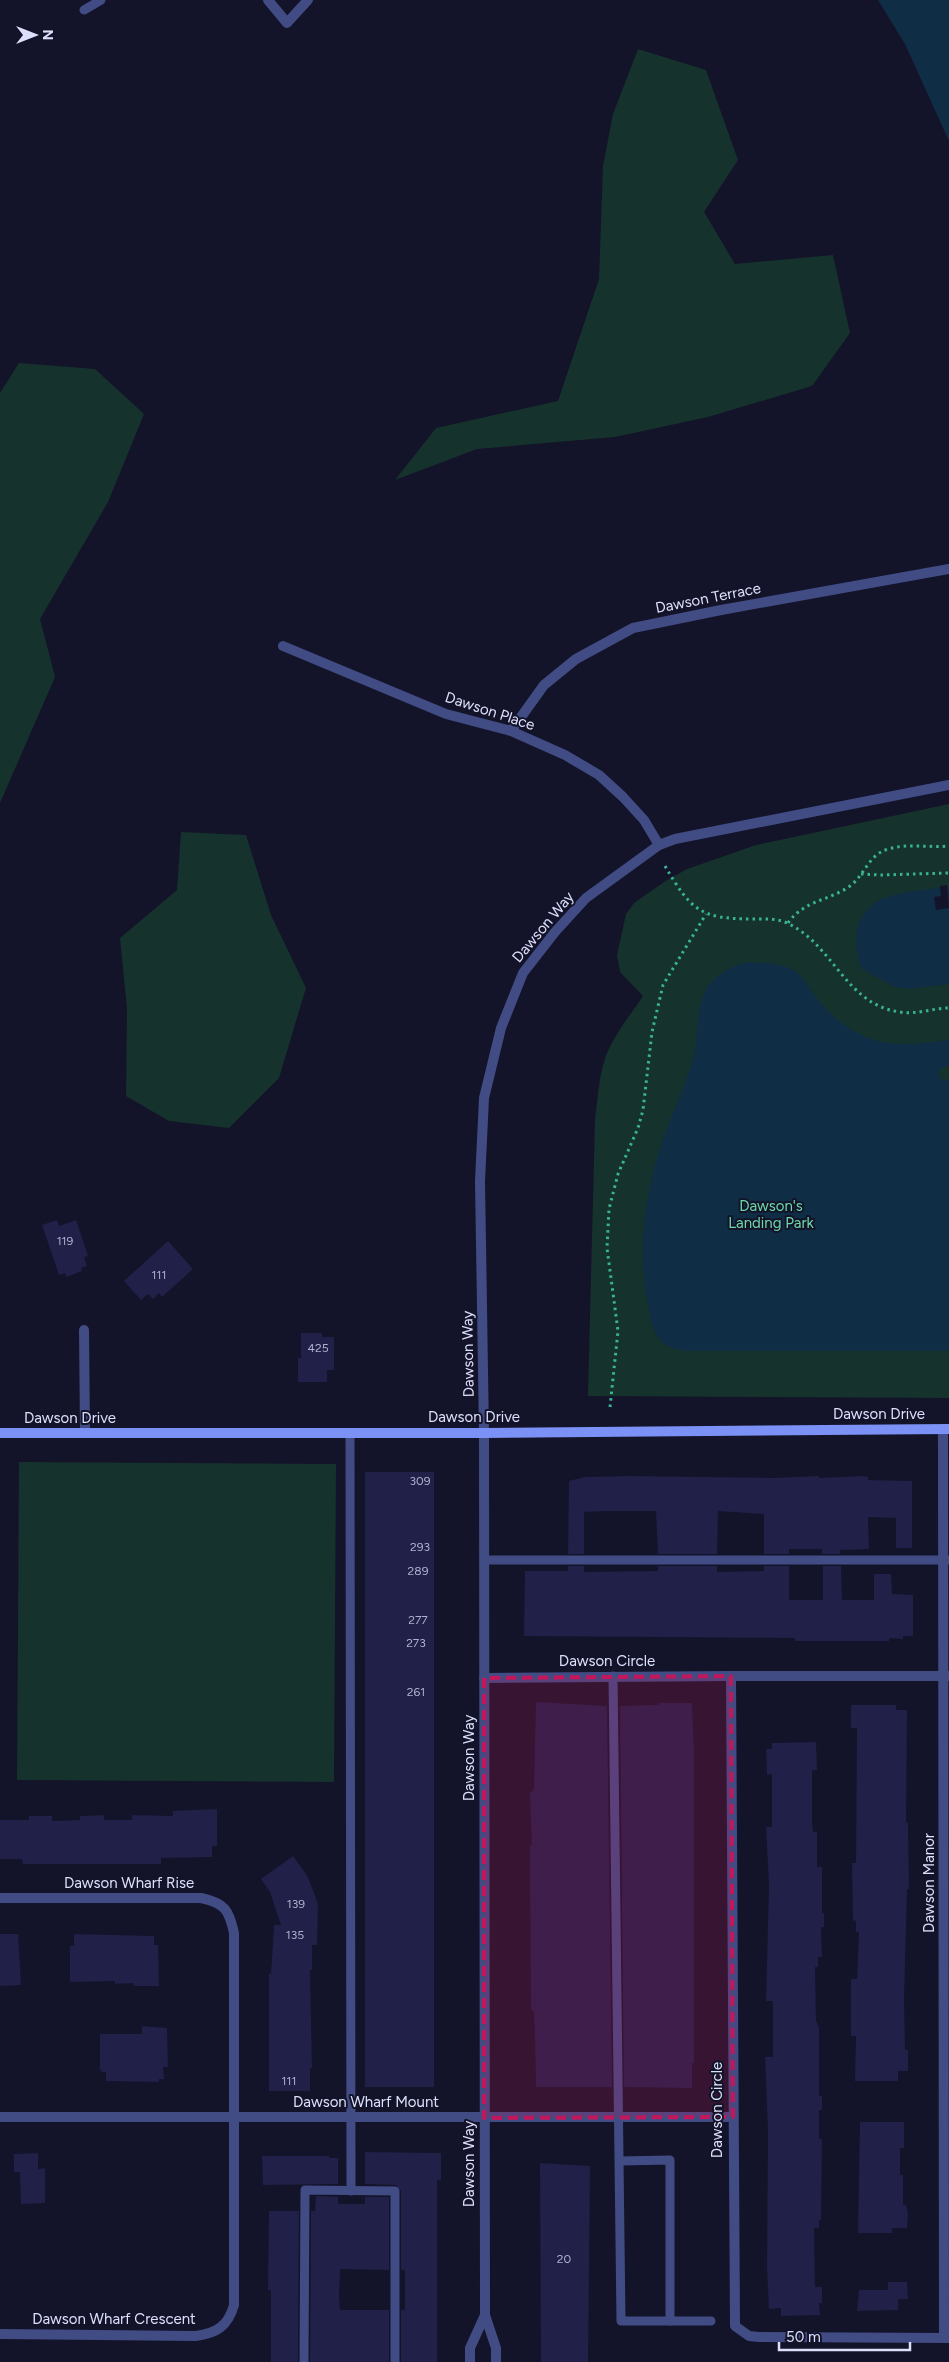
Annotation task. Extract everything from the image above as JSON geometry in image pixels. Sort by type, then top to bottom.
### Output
[{"type":"street","points":[[268,0],[287,23],[308,0]]},
{"type":"street","name":"Dawson Terrace","points":[[511,730],[550,680],[576,659],[633,628],[721,610],[949,569]]},
{"type":"street","name":"Dawson Place","points":[[283,646],[446,714],[511,730],[564,755],[599,775],[623,797],[644,820],[659,845]]},
{"type":"street","name":"Dawson Way","points":[[496,2362],[496,2348],[485,2315],[484,1433],[480,1181],[484,1098],[501,1028],[523,973],[554,932],[586,898],[659,845],[675,839],[949,785]]},
{"type":"street","points":[[84,1330],[85,1433]]},
{"type":"street","name":"Dawson Drive","points":[[0,1433],[484,1433],[946,1429]]},
{"type":"street","name":"Dawson Manor","points":[[946,1429],[946,2338]]},
{"type":"street","name":"Dawson Circle","points":[[731,1676],[732,2117],[735,2326],[749,2336],[759,2337],[946,2338]]},
{"type":"street","name":"Dawson Circle","points":[[484,1678],[946,1676]]},
{"type":"street","name":"Dawson Wharf Rise","points":[[0,1898],[201,1898],[214,1901],[226,1909],[234,1933],[234,2117]]},
{"type":"street","name":"Dawson Wharf Mount","points":[[0,2116],[732,2117]]},
{"type":"street","name":"Dawson Wharf Crescent","points":[[0,2334],[196,2336],[211,2334],[223,2327],[230,2318],[234,2305],[234,2117]]},
{"type":"street","name":"Dawson Way","points":[[470,2362],[470,2348],[485,2315]]},
{"type":"lane","points":[[84,10],[101,0]]},
{"type":"lane","points":[[350,1433],[351,2191]]},
{"type":"lane","points":[[484,1560],[946,1560]]},
{"type":"lane","points":[[613,1676],[616,2081],[620,2161],[621,2321],[711,2321]]},
{"type":"lane","points":[[620,2161],[670,2160],[670,2321]]},
{"type":"lane","points":[[304,2362],[305,2190],[395,2191],[395,2362]]},
{"type":"path","points":[[788,923],[801,909],[843,891],[855,882],[870,860],[886,850],[912,846],[949,846]]},
{"type":"path","points":[[665,866],[685,896],[706,914],[728,918],[773,919],[788,923],[812,941],[850,984],[870,1003],[903,1013],[949,1008]]},
{"type":"path","points":[[861,874],[942,876],[949,873]]},
{"type":"path","points":[[610,1407],[618,1331],[607,1248],[609,1209],[618,1174],[640,1120],[652,1032],[661,992],[672,968],[706,914]]},
{"type":"highlighted area","points":[[731,1676],[733,2117],[484,2118],[484,1678]]},
{"type":"green space","points":[[638,49],[706,70],[738,160],[704,212],[735,264],[833,255],[850,333],[812,386],[708,417],[615,437],[477,449],[395,480],[436,428],[558,401],[599,279],[603,166],[613,114]]},
{"type":"green space","points":[[19,363],[95,369],[144,414],[108,502],[40,619],[55,677],[0,803],[0,393]]},
{"type":"green space","name":"Dawson's Landing Park","points":[[949,804],[949,1398],[588,1396],[595,1119],[599,1085],[607,1053],[619,1030],[643,996],[620,972],[617,955],[626,914],[634,903],[667,880],[687,869],[756,845]]},
{"type":"green space","points":[[181,832],[246,835],[271,915],[306,988],[279,1078],[229,1128],[169,1121],[126,1096],[127,1009],[120,938],[177,890]]},
{"type":"green space","points":[[19,1462],[336,1464],[334,1782],[17,1780]]},
{"type":"water","points":[[878,0],[949,0],[949,141],[905,44]]},
{"type":"water","points":[[949,887],[949,984],[909,989],[895,987],[862,969],[856,938],[861,918],[867,910],[875,903],[892,896]]},
{"type":"water","points":[[748,962],[785,966],[796,972],[802,977],[822,1004],[838,1020],[866,1037],[877,1041],[903,1044],[949,1040],[949,1065],[941,1069],[938,1074],[940,1079],[949,1081],[949,1351],[687,1351],[677,1349],[662,1342],[654,1331],[645,1282],[643,1237],[645,1214],[654,1169],[660,1147],[692,1062],[700,1009],[705,991],[718,976],[735,966]]},
{"type":"pier","points":[[947,885],[949,908],[936,910],[934,897],[941,896],[940,886]]},
{"type":"building","points":[[57,1220],[59,1226],[76,1220],[88,1256],[84,1257],[87,1266],[81,1268],[82,1271],[66,1277],[65,1273],[59,1275],[42,1225]]},
{"type":"building","points":[[168,1241],[193,1269],[162,1297],[159,1293],[153,1299],[148,1294],[141,1300],[124,1281]]},
{"type":"building","points":[[301,1333],[322,1333],[322,1337],[334,1337],[334,1370],[327,1370],[327,1382],[298,1382],[298,1358],[301,1358]]},
{"type":"building","points":[[365,1472],[434,1472],[434,2087],[365,2087]]},
{"type":"building","points":[[819,1476],[819,1478],[863,1476],[868,1477],[868,1480],[912,1481],[912,1548],[896,1548],[896,1518],[868,1517],[869,1549],[840,1550],[840,1554],[822,1554],[822,1549],[789,1549],[789,1554],[764,1554],[764,1514],[718,1511],[717,1554],[658,1554],[656,1511],[604,1511],[584,1512],[584,1554],[568,1554],[569,1481],[585,1477],[774,1478]]},
{"type":"building","points":[[568,1566],[584,1566],[584,1572],[658,1571],[658,1566],[717,1566],[717,1572],[764,1571],[764,1566],[789,1566],[789,1600],[823,1600],[823,1566],[841,1566],[842,1600],[874,1600],[874,1574],[891,1574],[892,1594],[913,1595],[913,1636],[903,1636],[903,1639],[889,1638],[889,1641],[795,1641],[795,1638],[524,1636],[525,1571],[568,1571]]},
{"type":"building","points":[[536,1702],[607,1706],[612,2087],[536,2087],[534,2012],[531,2009],[530,1845],[532,1845],[530,1793],[534,1790]]},
{"type":"building","points":[[659,1703],[692,1703],[694,1753],[694,2063],[692,2063],[692,2088],[624,2087],[620,1706],[659,1705]]},
{"type":"building","points":[[851,1705],[896,1705],[896,1710],[907,1710],[906,1823],[908,1823],[909,1889],[907,1889],[904,1998],[905,2050],[908,2050],[908,2071],[898,2071],[898,2081],[855,2081],[856,2036],[851,2036],[851,1979],[857,1979],[859,1932],[856,1932],[856,1921],[853,1920],[852,1863],[856,1863],[857,1728],[851,1728]]},
{"type":"building","points":[[816,1742],[817,1770],[812,1770],[812,1822],[813,1832],[817,1832],[817,1867],[822,1867],[822,1913],[824,1913],[824,1927],[821,1927],[822,1957],[818,1957],[818,1967],[815,1967],[816,2020],[819,2028],[819,2096],[822,2096],[822,2110],[819,2110],[819,2139],[822,2139],[821,2220],[819,2220],[819,2228],[814,2228],[815,2287],[822,2287],[822,2303],[819,2303],[820,2315],[781,2316],[781,2308],[769,2309],[767,2268],[768,2131],[765,2057],[773,2057],[773,2001],[766,2001],[769,1885],[766,1827],[772,1827],[772,1774],[767,1775],[766,1749],[772,1749],[772,1743]]},
{"type":"building","points":[[217,1809],[217,1846],[212,1846],[212,1857],[161,1858],[161,1864],[23,1864],[22,1859],[0,1859],[0,1820],[29,1820],[29,1816],[52,1816],[52,1821],[80,1820],[80,1816],[104,1815],[104,1820],[132,1820],[132,1815],[173,1816],[173,1811]]},
{"type":"building","points":[[293,1856],[308,1877],[318,1904],[317,1945],[312,1945],[312,1970],[310,1970],[312,2068],[310,2068],[310,2091],[269,2091],[269,1974],[271,1974],[274,1925],[281,1925],[270,1892],[261,1879]]},
{"type":"building","points":[[0,1934],[18,1934],[21,1985],[0,1986]]},
{"type":"building","points":[[74,1934],[154,1936],[154,1945],[158,1945],[159,1986],[134,1986],[134,1983],[115,1984],[115,1981],[70,1982],[70,1946],[74,1946]]},
{"type":"building","points":[[142,2026],[167,2028],[168,2067],[163,2067],[164,2079],[159,2079],[159,2082],[106,2081],[106,2072],[102,2072],[100,2069],[100,2034],[142,2034]]},
{"type":"building","points":[[860,2122],[904,2122],[904,2148],[900,2148],[900,2175],[903,2175],[903,2205],[906,2205],[908,2214],[907,2228],[892,2228],[892,2233],[858,2233]]},
{"type":"building","points":[[365,2152],[441,2153],[441,2180],[437,2180],[437,2362],[401,2362],[401,2310],[405,2310],[405,2270],[401,2270],[401,2191],[396,2185],[365,2184]]},
{"type":"building","points":[[38,2153],[38,2169],[45,2168],[45,2203],[21,2204],[20,2172],[14,2172],[14,2154]]},
{"type":"building","points":[[262,2156],[329,2156],[329,2158],[338,2158],[338,2184],[263,2185]]},
{"type":"building","points":[[540,2163],[590,2166],[588,2362],[541,2362]]},
{"type":"building","points":[[316,2196],[338,2197],[338,2204],[365,2204],[365,2197],[389,2197],[389,2270],[340,2269],[339,2297],[340,2310],[389,2310],[389,2362],[310,2362],[311,2211],[315,2211]]},
{"type":"building","points":[[269,2211],[299,2211],[298,2362],[271,2362],[271,2290],[268,2290]]},
{"type":"building","points":[[888,2282],[907,2282],[908,2299],[898,2299],[898,2310],[857,2311],[859,2290],[888,2290]]}]
